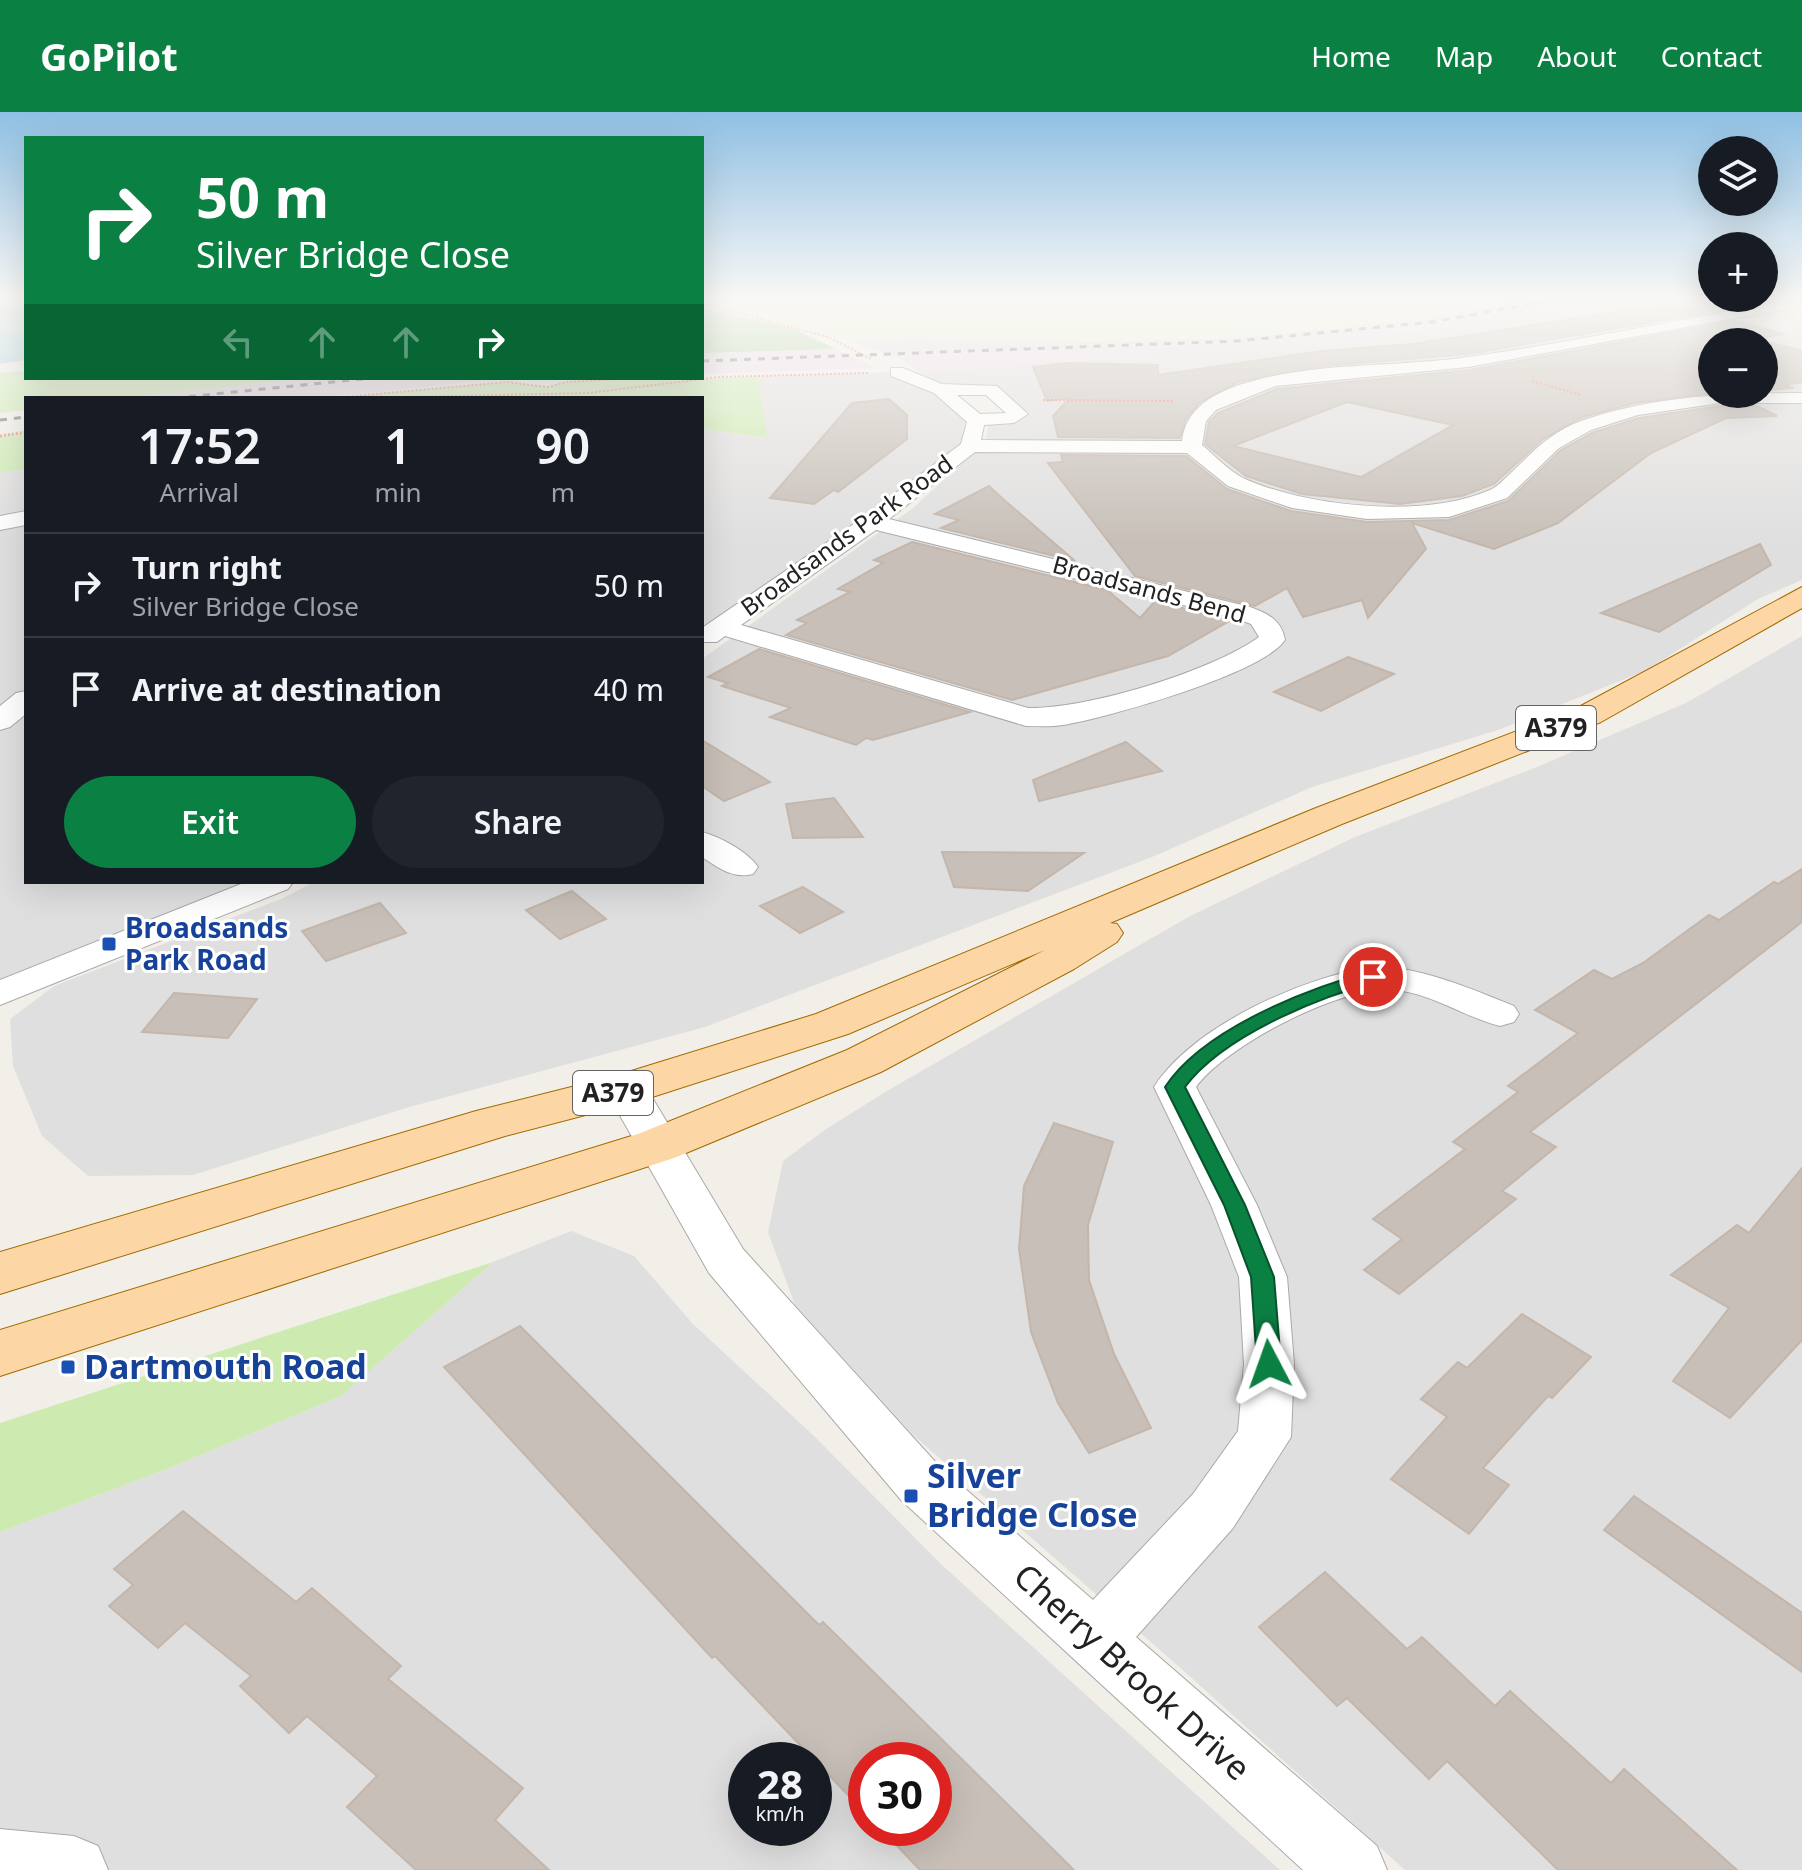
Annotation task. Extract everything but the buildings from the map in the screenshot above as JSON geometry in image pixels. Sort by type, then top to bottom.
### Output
[{"type":"main road","name":"A379","points":[[0,1273],[493,1123],[626,1089],[832,1024],[1209,865],[1589,715],[1802,596]]},
{"type":"main road","name":"A379","points":[[0,1353],[656,1146],[864,1061],[1059,960],[1209,865]]},
{"type":"street","points":[[915,379],[940,389],[975,420],[1007,419],[1019,414],[991,390],[940,389]]},
{"type":"street","points":[[1192,447],[1191,430],[1198,417],[1214,403],[1298,379]]},
{"type":"street","points":[[970,446],[1192,447],[1235,482],[1292,502],[1367,512],[1449,510],[1500,494],[1552,444],[1584,426],[1636,410],[1720,398],[1802,398]]},
{"type":"street","name":"Broadsands Park Road","points":[[712,633],[872,522],[970,446],[975,420]]},
{"type":"street","points":[[0,523],[24,518]]},
{"type":"street","name":"Broadsands Bend","points":[[712,633],[1026,717],[1063,716],[1095,709],[1249,656],[1272,640],[1271,631],[1260,619],[1241,612],[872,522]]},
{"type":"street","points":[[0,721],[24,701]]},
{"type":"street","points":[[704,843],[741,867]]},
{"type":"street","points":[[0,994],[271,884]]},
{"type":"street","points":[[1095,1640],[1213,1511],[1264,1437],[1269,1364],[1263,1277],[1234,1205],[1175,1087],[1192,1064],[1245,1029],[1343,985],[1373,977],[1414,980],[1500,1014]]},
{"type":"street","name":"Cherry Brook Drive","points":[[626,1089],[656,1146],[726,1261],[920,1483],[1353,1870]]},
{"type":"street","points":[[0,1863],[74,1870]]},
{"type":"path","points":[[704,380],[726,379]]},
{"type":"path","points":[[1523,379],[1636,410]]},
{"type":"path","points":[[354,396],[495,383],[548,387],[566,382],[600,380]]},
{"type":"path","points":[[451,396],[589,393],[702,380]]},
{"type":"path","points":[[584,396],[589,393]]},
{"type":"path","points":[[1004,400],[1214,403]]},
{"type":"path","points":[[0,436],[24,432]]},
{"type":"shaded area","points":[[758,379],[915,379],[940,389],[975,420],[970,446],[704,638],[704,429],[766,438]]},
{"type":"shaded area","points":[[930,379],[1698,379],[1698,408],[1778,408],[1778,379],[1802,379],[1802,580],[1758,599],[1647,670],[1498,730],[1312,787],[1152,857],[705,1027],[406,1108],[193,1175],[88,1176],[42,1136],[13,1066],[10,1019],[54,986],[281,899],[310,884],[704,884],[704,658],[913,508],[986,441],[988,424],[1019,421],[1030,414],[1003,392],[991,387],[934,382]]},
{"type":"shaded area","points":[[289,380],[519,380],[334,396],[142,396]]},
{"type":"shaded area","points":[[24,469],[24,884],[271,884],[0,994],[0,473]]},
{"type":"shaded area","points":[[1802,636],[1802,1870],[1405,1870],[1176,1664],[912,1434],[795,1305],[768,1232],[783,1161],[826,1129],[887,1091],[1190,916],[1355,837],[1537,767],[1686,703]]},
{"type":"shaded area","points":[[571,1231],[634,1256],[693,1324],[814,1436],[943,1566],[1280,1870],[0,1870],[0,1532],[167,1469],[341,1396],[493,1262]]},
{"type":"green space","points":[[0,379],[289,380],[142,396],[24,396],[24,410],[0,413]]},
{"type":"green space","points":[[758,379],[767,438],[704,429],[704,396],[354,396],[507,382],[548,387],[566,382],[600,380]]},
{"type":"green space","points":[[24,432],[24,469],[0,473],[0,436]]},
{"type":"green space","points":[[493,1262],[341,1396],[167,1469],[0,1532],[0,1423]]},
{"type":"railway","points":[[195,396],[352,380]]},
{"type":"railway","points":[[0,420],[24,417]]},
{"type":"place","name":"Broadsands Park Road","points":[[109,944]]},
{"type":"place","name":"Dartmouth Road","points":[[68,1367]]},
{"type":"place","name":"Silver Bridge Close","points":[[911,1496]]},
{"type":"route","points":[[1269,1364],[1263,1277],[1234,1205],[1175,1087],[1192,1064],[1245,1029],[1343,985],[1373,977]]}]
